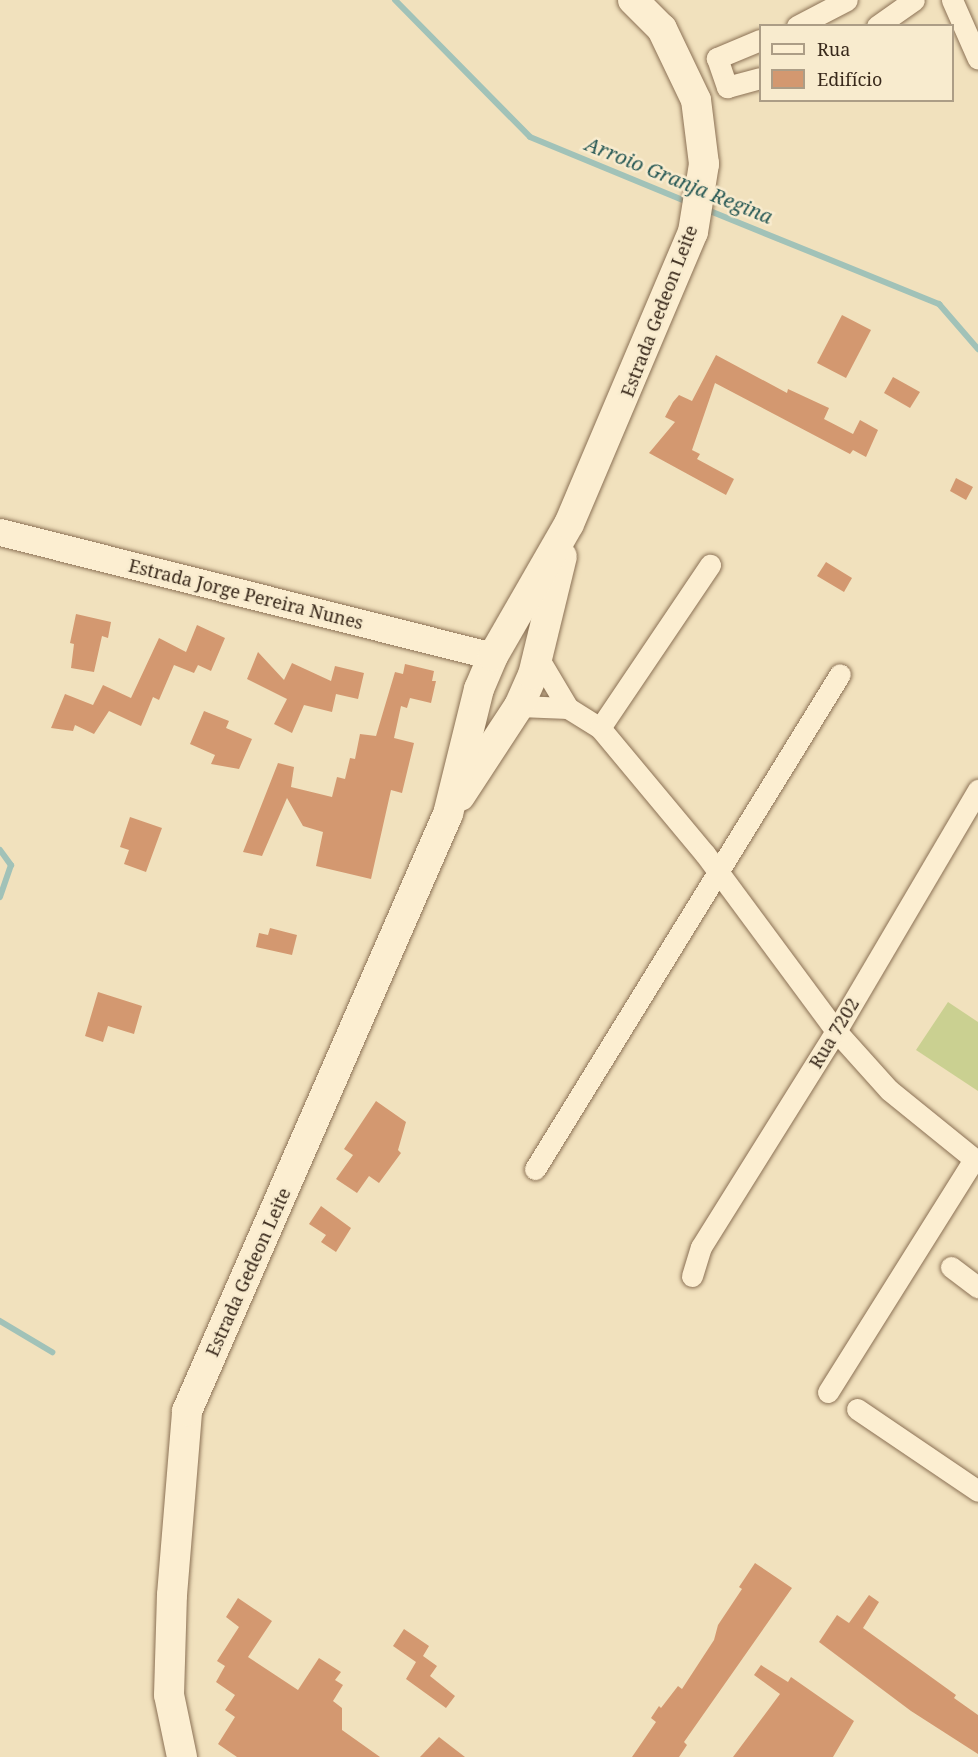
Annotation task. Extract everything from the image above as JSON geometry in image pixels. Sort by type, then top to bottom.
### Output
[{"type":"main road","name":"Estrada Gedeon Leite","points":[[182,1757],[169,1695],[172,1595],[187,1411],[448,814],[479,689],[500,645],[569,524],[693,232],[704,164],[696,100],[662,29],[633,0]]},
{"type":"main road","name":"Estrada Gedeon Leite","points":[[448,814],[519,706],[537,656],[569,524]]},
{"type":"main road","points":[[500,645],[520,634],[537,656]]},
{"type":"main road","points":[[479,689],[495,704],[519,706]]},
{"type":"street","points":[[801,24],[847,0]]},
{"type":"street","points":[[880,24],[914,0]]},
{"type":"street","points":[[952,0],[978,59]]},
{"type":"street","points":[[759,40],[717,58],[728,87],[759,78]]},
{"type":"street","name":"Estrada Jorge Pereira Nunes","points":[[0,532],[500,645]]},
{"type":"street","points":[[600,728],[710,565]]},
{"type":"street","points":[[537,656],[568,708],[600,728],[718,871],[836,1031],[889,1090],[976,1160],[828,1392]]},
{"type":"street","points":[[535,1168],[840,674]]},
{"type":"street","points":[[519,706],[568,708]]},
{"type":"street","name":"Rua 7202","points":[[693,1276],[701,1247],[836,1031],[978,790]]},
{"type":"street","points":[[951,1267],[978,1287]]},
{"type":"street","points":[[856,1409],[978,1491]]},
{"type":"green space","points":[[948,1002],[978,1022],[978,1091],[916,1050]]},
{"type":"building","points":[[842,315],[871,330],[846,378],[817,363]]},
{"type":"building","points":[[716,355],[787,393],[788,389],[829,408],[824,419],[853,434],[860,420],[878,430],[866,457],[853,450],[850,454],[715,383],[692,450],[700,454],[697,459],[734,479],[726,495],[649,453],[675,422],[665,417],[673,402],[679,395],[692,401]]},
{"type":"building","points":[[893,377],[920,392],[910,408],[884,393]]},
{"type":"building","points":[[956,478],[973,487],[966,500],[950,491]]},
{"type":"building","points":[[826,562],[852,578],[844,592],[817,576]]},
{"type":"building","points":[[76,614],[111,622],[108,638],[102,636],[94,672],[71,668],[74,644],[70,643]]},
{"type":"building","points":[[197,625],[225,638],[211,671],[198,665],[194,673],[174,665],[159,700],[153,697],[141,726],[109,711],[94,734],[75,725],[73,731],[51,728],[65,694],[93,705],[103,685],[131,698],[159,638],[186,652]]},
{"type":"building","points":[[258,652],[284,680],[292,663],[331,681],[335,666],[364,673],[358,699],[336,694],[332,712],[304,705],[292,733],[274,724],[287,699],[247,679]]},
{"type":"building","points":[[405,664],[434,671],[432,681],[436,681],[431,703],[410,698],[407,708],[401,706],[394,738],[414,743],[402,793],[391,790],[371,879],[316,866],[323,832],[303,826],[287,798],[262,856],[243,852],[278,763],[294,767],[291,787],[332,797],[337,777],[345,779],[350,758],[355,759],[360,734],[376,736],[395,672],[403,674]]},
{"type":"building","points":[[204,711],[229,721],[226,728],[252,739],[239,769],[211,764],[215,755],[190,744]]},
{"type":"building","points":[[130,817],[162,828],[146,872],[124,864],[129,850],[120,847]]},
{"type":"building","points":[[270,928],[297,935],[292,955],[256,947],[259,933],[268,935]]},
{"type":"building","points":[[98,992],[142,1006],[134,1034],[108,1026],[103,1042],[85,1036]]},
{"type":"building","points":[[376,1101],[406,1122],[398,1150],[401,1153],[379,1183],[369,1176],[357,1193],[336,1179],[353,1155],[344,1149]]},
{"type":"building","points":[[321,1206],[351,1228],[336,1252],[321,1242],[326,1235],[309,1224]]},
{"type":"building","points":[[755,1563],[792,1588],[684,1742],[687,1745],[679,1757],[632,1757],[656,1722],[651,1718],[659,1706],[661,1708],[678,1686],[682,1689],[714,1640],[718,1625],[742,1589],[739,1587]]},
{"type":"building","points":[[869,1595],[879,1602],[863,1628],[956,1695],[954,1698],[978,1715],[978,1754],[911,1711],[819,1642],[837,1615],[849,1623]]},
{"type":"building","points":[[238,1598],[272,1621],[248,1657],[298,1690],[319,1658],[341,1672],[335,1680],[343,1685],[333,1701],[342,1708],[342,1730],[380,1757],[237,1757],[218,1744],[235,1717],[225,1710],[235,1695],[216,1682],[225,1666],[217,1661],[239,1627],[226,1617]]},
{"type":"building","points":[[404,1629],[429,1646],[423,1656],[437,1666],[430,1676],[455,1696],[446,1708],[406,1679],[416,1662],[393,1646]]},
{"type":"building","points":[[761,1665],[788,1682],[791,1677],[854,1721],[833,1757],[733,1757],[780,1694],[754,1675]]},
{"type":"building","points":[[439,1737],[465,1757],[420,1757]]},
{"type":"waterway","name":"Arroio Granja Regina","points":[[395,0],[530,137],[690,203]]},
{"type":"waterway","name":"Arroio Granja Regina","points":[[705,209],[939,304],[978,349]]},
{"type":"waterway","points":[[0,850],[11,865],[0,897]]},
{"type":"waterway","points":[[0,1321],[52,1352]]}]
